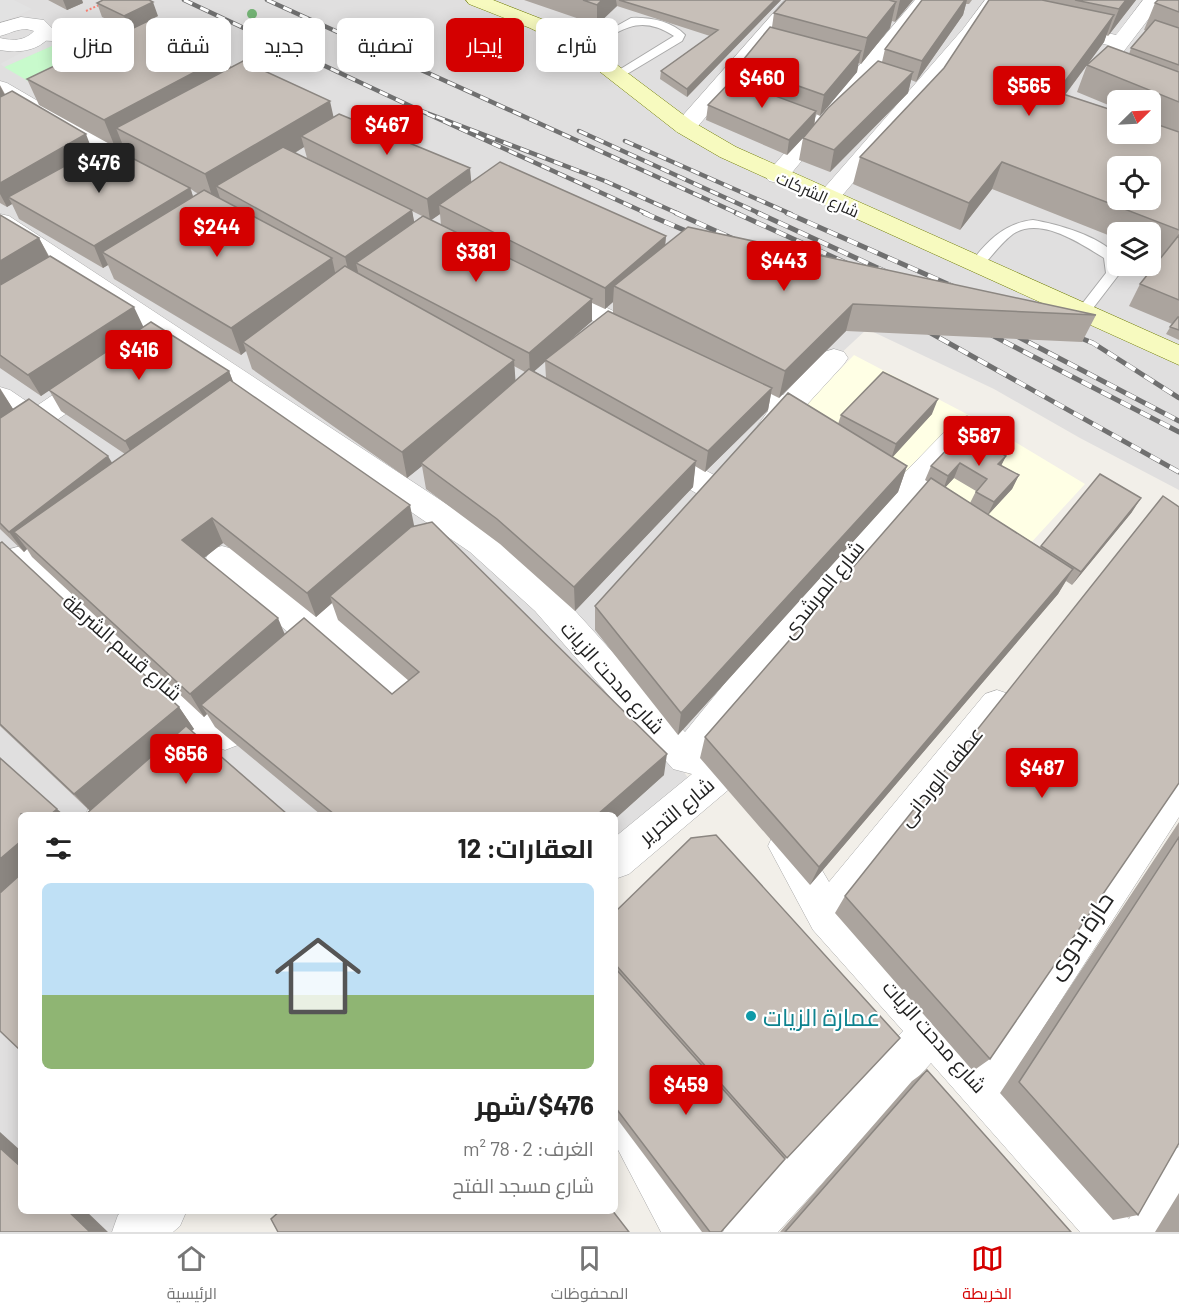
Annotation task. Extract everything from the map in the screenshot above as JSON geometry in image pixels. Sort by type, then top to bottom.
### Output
[{"type":"main road","name":"شارع الشركات","points":[[476,0],[536,24]]},
{"type":"main road","name":"شارع الشركات","points":[[614,72],[685,128],[777,176],[1179,357]]},
{"type":"street","points":[[685,128],[795,0]]},
{"type":"street","points":[[827,198],[894,80],[903,26],[925,0]]},
{"type":"street","points":[[1153,0],[1104,62],[1107,70],[1179,97]]},
{"type":"street","points":[[777,176],[822,124],[894,80],[983,6],[1009,16]]},
{"type":"street","points":[[881,21],[903,26]]},
{"type":"street","points":[[0,51],[21,46],[36,22]]},
{"type":"street","points":[[0,30],[10,25],[36,22],[52,28]]},
{"type":"street","points":[[1042,24],[1125,36],[1149,37]]},
{"type":"street","points":[[759,42],[780,48]]},
{"type":"street","points":[[0,44],[21,46]]},
{"type":"street","points":[[134,48],[140,45]]},
{"type":"street","points":[[844,66],[894,80]]},
{"type":"street","points":[[0,87],[154,178]]},
{"type":"street","points":[[721,87],[744,95]]},
{"type":"street","points":[[800,116],[822,124]]},
{"type":"street","name":"شارع مدحت الزيات","points":[[4,219],[55,270],[107,280],[156,338],[241,373],[419,487],[446,519],[482,543],[547,602],[585,628],[686,758]]},
{"type":"street","points":[[535,281],[600,326],[661,345]]},
{"type":"street","points":[[633,444],[706,497],[834,358]]},
{"type":"street","points":[[0,444],[47,422],[118,364]]},
{"type":"street","points":[[714,372],[787,409]]},
{"type":"street","points":[[223,409],[241,373]]},
{"type":"street","points":[[0,397],[47,422]]},
{"type":"street","name":"شارع المرشدى","points":[[686,758],[873,525],[966,426]]},
{"type":"street","points":[[912,482],[942,500]]},
{"type":"street","points":[[420,542],[446,519]]},
{"type":"street","points":[[222,558],[409,700]]},
{"type":"street","name":"شارع قسم الشرطة","points":[[20,559],[208,723],[247,749]]},
{"type":"street","points":[[106,812],[394,564]]},
{"type":"street","name":"عطفه الوردانى","points":[[828,916],[1014,682]]},
{"type":"street","name":"شارع التحرير","points":[[618,859],[746,774],[686,758]]},
{"type":"street","name":"حارة بدوى","points":[[980,1086],[1179,785]]},
{"type":"street","name":"شارع مدحت الزيات","points":[[771,818],[828,916],[1111,1232]]},
{"type":"street","points":[[746,1232],[931,1032]]},
{"type":"street","points":[[618,1106],[686,1232]]},
{"type":"street","points":[[1147,1232],[1179,1170]]},
{"type":"street","points":[[135,1232],[159,1214]]},
{"type":"lane","points":[[618,28],[631,21],[639,20],[648,21],[680,34],[678,39],[618,75]]},
{"type":"lane","points":[[976,265],[1010,230],[1027,224],[1049,227],[1089,243],[1110,256],[1113,273],[1082,313]]},
{"type":"path","points":[[94,7],[110,0]]},
{"type":"shaded area","points":[[0,0],[1179,0],[1179,490],[994,389],[867,329],[779,411],[904,488],[672,757],[700,793],[618,864],[618,812],[18,812],[18,1214],[177,1214],[153,1232],[0,1232]]},
{"type":"shaded area","points":[[0,0],[14,0],[32,9],[0,23]]},
{"type":"shaded area","points":[[52,39],[52,46],[4,67],[0,64]]},
{"type":"shaded area","points":[[854,355],[982,422],[1085,484],[1027,547],[798,413]]},
{"type":"green space","points":[[52,46],[52,72],[80,72],[43,90],[4,67]]},
{"type":"building","points":[[103,0],[149,0],[153,2],[124,16],[97,3]]},
{"type":"building","points":[[583,0],[602,0],[597,5]]},
{"type":"building","points":[[619,0],[775,0],[687,89],[661,71],[718,30]]},
{"type":"building","points":[[786,0],[889,0],[896,2],[867,38],[774,13]]},
{"type":"building","points":[[922,0],[965,0],[922,61],[885,49]]},
{"type":"building","points":[[989,0],[1042,0],[1114,15],[1057,92],[1107,108],[1107,144],[1161,144],[1161,126],[1179,132],[1179,230],[1127,210],[1161,210],[1161,156],[1107,156],[1107,202],[1002,162],[969,203],[860,157],[944,68]]},
{"type":"building","points":[[1075,0],[1126,0],[1119,9]]},
{"type":"building","points":[[1158,0],[1179,0],[1179,12],[1155,3]]},
{"type":"building","points":[[1155,20],[1179,28],[1179,65],[1131,48]]},
{"type":"building","points":[[146,22],[146,72],[195,72],[104,120],[27,79],[52,67],[52,72],[134,72],[134,28]]},
{"type":"building","points":[[770,27],[861,51],[824,95],[739,65]]},
{"type":"building","points":[[1108,46],[1179,72],[1179,102],[1161,95],[1161,90],[1149,90],[1087,65]]},
{"type":"building","points":[[243,61],[243,72],[267,72],[330,101],[205,174],[116,128],[222,72],[231,72],[231,67]]},
{"type":"building","points":[[878,61],[913,72],[834,150],[803,138],[828,108]]},
{"type":"building","points":[[732,80],[816,111],[789,140],[708,105]]},
{"type":"building","points":[[12,91],[86,134],[0,183],[0,97]]},
{"type":"building","points":[[339,114],[470,168],[427,199],[301,136]]},
{"type":"building","points":[[105,144],[190,188],[94,246],[8,197]]},
{"type":"building","points":[[283,147],[412,210],[345,257],[216,186]]},
{"type":"building","points":[[500,162],[666,236],[605,288],[439,205]]},
{"type":"building","points":[[204,190],[332,258],[231,328],[102,252]]},
{"type":"building","points":[[0,215],[39,238],[0,261]]},
{"type":"building","points":[[423,216],[592,299],[529,353],[356,263]]},
{"type":"building","points":[[688,227],[1096,315],[853,304],[785,371],[614,286]]},
{"type":"building","points":[[1179,235],[1179,300],[1140,284],[1146,276],[1161,276],[1161,258]]},
{"type":"building","points":[[50,256],[134,307],[28,375],[0,355],[0,285]]},
{"type":"building","points":[[345,266],[514,360],[402,452],[243,342]]},
{"type":"building","points":[[608,311],[772,388],[708,451],[545,360]]},
{"type":"building","points":[[1179,317],[1179,330],[1170,327]]},
{"type":"building","points":[[151,322],[229,371],[125,441],[49,390]]},
{"type":"building","points":[[529,369],[696,461],[574,587],[497,519],[421,463]]},
{"type":"building","points":[[883,372],[938,399],[896,444],[841,415]]},
{"type":"building","points":[[230,380],[410,505],[307,593],[212,518],[182,540],[278,618],[190,694],[14,532]]},
{"type":"building","points":[[788,393],[907,466],[681,713],[595,606]]},
{"type":"building","points":[[29,399],[108,456],[9,532],[0,523],[0,418]]},
{"type":"building","points":[[956,440],[976,451],[984,443],[1006,456],[998,464],[1019,475],[994,502],[976,492],[987,479],[960,463],[948,476],[931,466]]},
{"type":"building","points":[[1100,474],[1141,498],[1081,572],[1041,546]]},
{"type":"building","points":[[931,478],[1073,569],[819,867],[705,737]]},
{"type":"building","points":[[1163,496],[1179,507],[1179,783],[990,1059],[845,896]]},
{"type":"building","points":[[432,522],[667,754],[600,812],[332,812],[201,705],[304,618],[392,694],[419,672],[330,596],[411,527]]},
{"type":"building","points":[[2,542],[179,707],[74,794],[0,724],[0,543]]},
{"type":"building","points":[[186,726],[285,812],[88,812]]},
{"type":"building","points":[[0,758],[57,809],[53,812],[18,812],[18,844],[0,859]]},
{"type":"building","name":"عمارة الزيات","points":[[716,835],[900,1038],[787,1158],[618,967],[618,909],[691,838]]},
{"type":"building","points":[[1179,837],[1179,1143],[1138,1215],[1019,1082]]},
{"type":"building","points":[[18,877],[18,1048],[0,1031],[0,893]]},
{"type":"building","points":[[618,971],[785,1159],[721,1232],[710,1232],[618,1111]]},
{"type":"building","points":[[927,1070],[1071,1232],[785,1232]]},
{"type":"building","points":[[0,1148],[18,1164],[18,1214],[71,1214],[90,1232],[0,1232]]},
{"type":"building","points":[[277,1214],[615,1214],[629,1232],[278,1232],[271,1219]]},
{"type":"railway","points":[[184,0],[419,110]]},
{"type":"railway","points":[[267,0],[739,214]]},
{"type":"railway","points":[[419,110],[605,181],[679,214]]},
{"type":"railway","points":[[419,110],[648,214]]},
{"type":"railway","points":[[579,131],[761,214]]},
{"type":"railway","points":[[625,141],[791,214]]},
{"type":"railway","points":[[644,213],[698,236]]},
{"type":"railway","points":[[676,213],[738,241]]},
{"type":"railway","points":[[736,213],[855,267]]},
{"type":"railway","points":[[758,213],[893,275]]},
{"type":"railway","points":[[787,213],[959,289]]},
{"type":"railway","points":[[920,327],[1179,472]]},
{"type":"railway","points":[[984,331],[1179,432]]},
{"type":"railway","points":[[1009,332],[1179,421]]},
{"type":"railway","points":[[1068,333],[1093,343],[1179,398]]},
{"type":"place","name":"عمارة الزيات","points":[[751,1016]]}]
